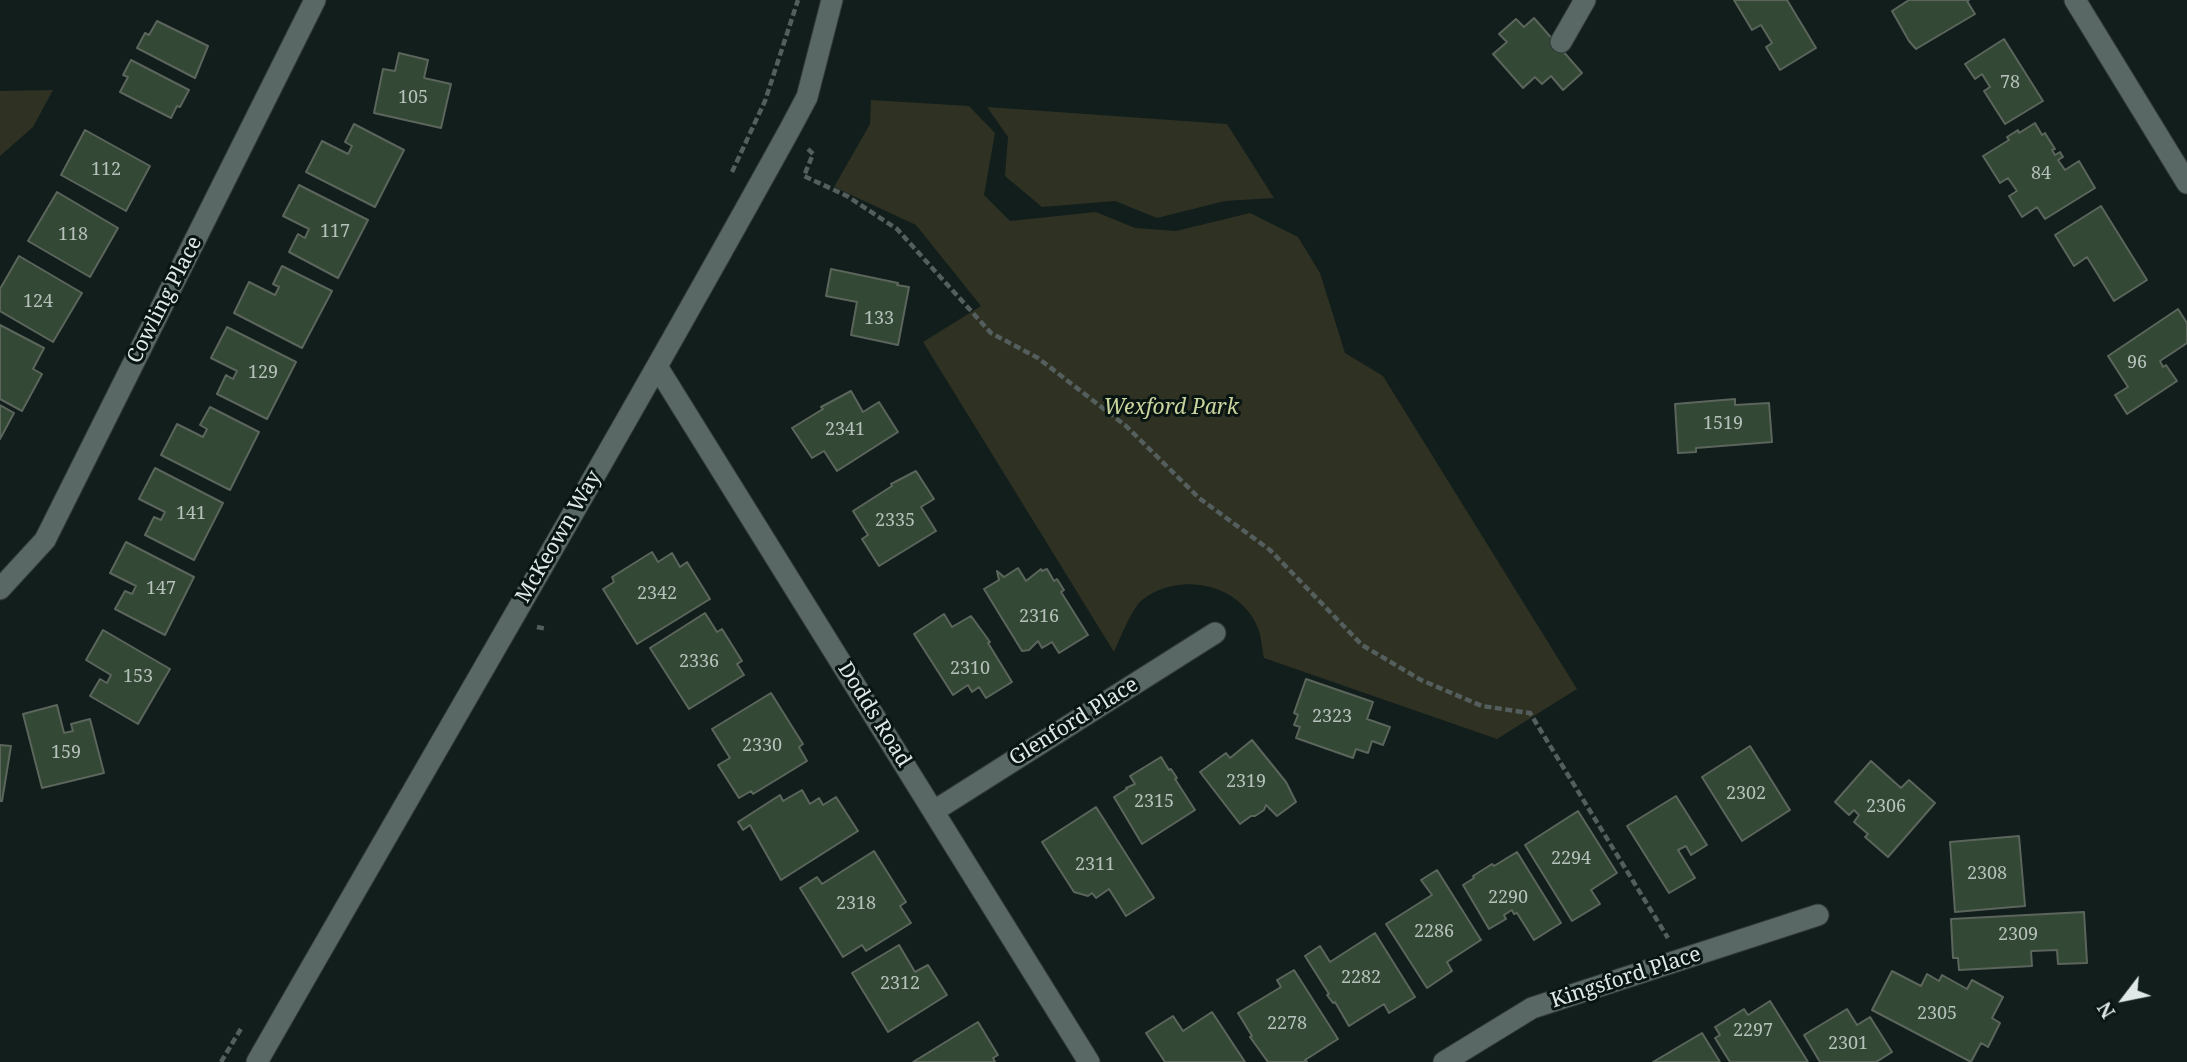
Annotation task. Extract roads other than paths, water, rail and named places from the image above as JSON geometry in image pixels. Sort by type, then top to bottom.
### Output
[{"type":"street","name":"Cowling Place","points":[[0,589],[45,540],[315,0]]},
{"type":"street","name":"McKeown Way","points":[[257,1062],[658,368],[790,129],[807,97],[832,0]]},
{"type":"street","points":[[1561,42],[1585,0]]},
{"type":"street","points":[[2075,0],[2187,183]]},
{"type":"street","name":"Dodds Road","points":[[658,368],[1089,1062]]},
{"type":"street","name":"Glenford Place","points":[[934,811],[1215,634]]},
{"type":"street","name":"Kingsford Place","points":[[1444,1062],[1532,1009],[1818,915]]},
{"type":"park label","name":"Wexford Park","points":[[1171,408]]}]
